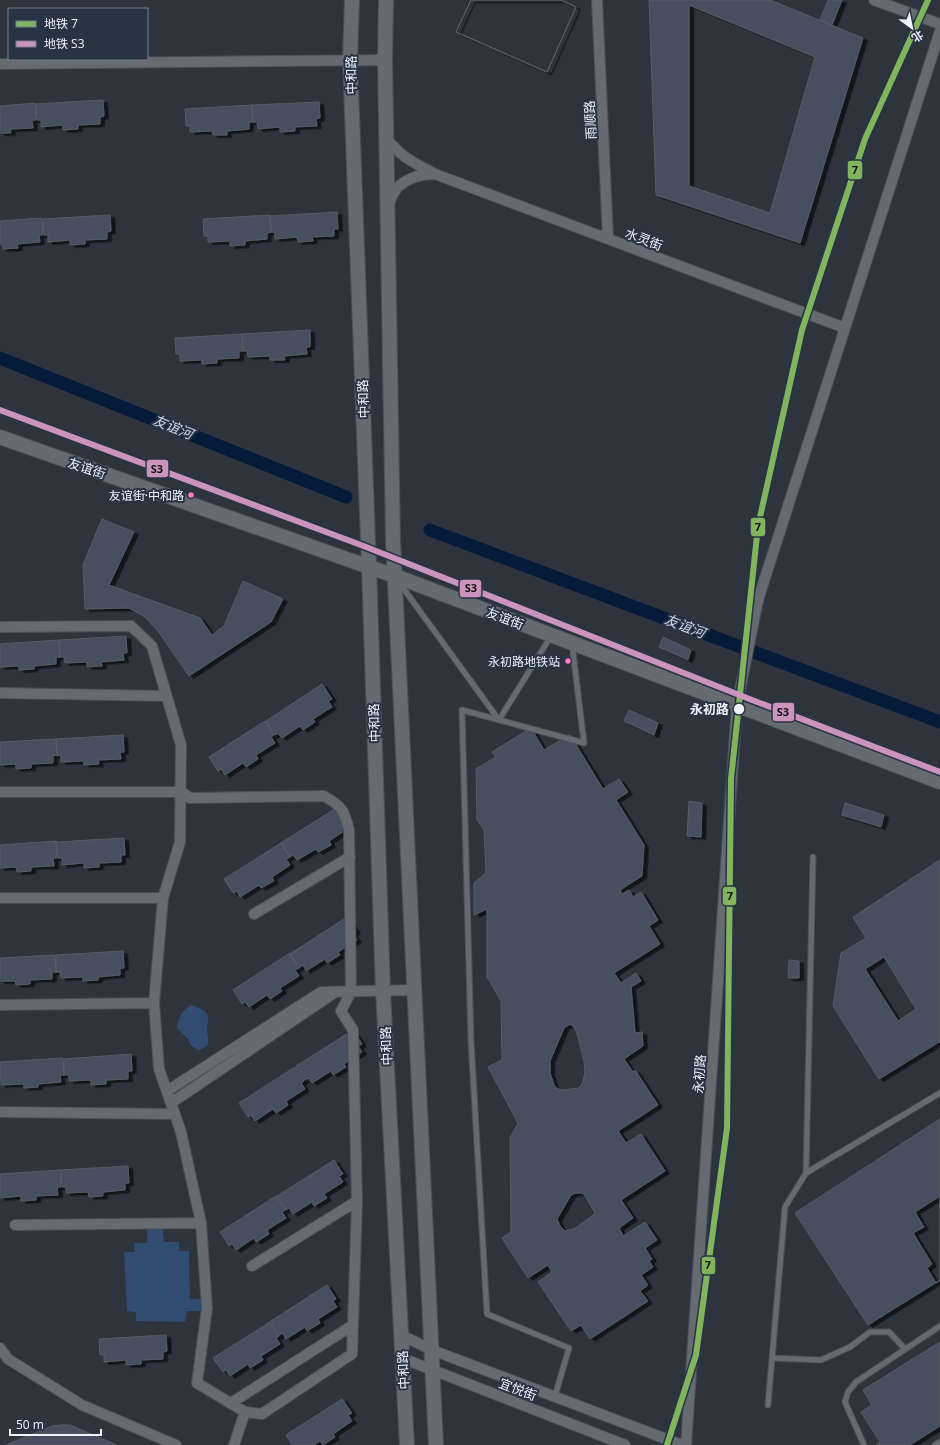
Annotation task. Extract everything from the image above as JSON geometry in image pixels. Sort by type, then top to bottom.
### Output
[{"type":"main road","name":"中和路","points":[[352,0],[350,60],[383,991],[407,1445]]},
{"type":"main road","points":[[386,0],[386,138],[395,576],[436,1445]]},
{"type":"main road","name":"友谊街","points":[[0,437],[395,576],[940,782]]},
{"type":"street","name":"雨顺路","points":[[597,0],[608,239]]},
{"type":"street","points":[[874,0],[940,24]]},
{"type":"street","name":"永初路","points":[[686,1445],[737,705],[758,600],[940,31]]},
{"type":"street","points":[[0,64],[385,60]]},
{"type":"street","name":"水灵街","points":[[386,138],[395,149],[409,160],[435,174],[845,328]]},
{"type":"street","points":[[388,206],[398,188],[411,178],[426,174],[435,174]]},
{"type":"street","points":[[0,627],[131,626],[152,646],[181,745],[182,792],[180,842],[163,898],[154,1003],[160,1068],[181,1132],[201,1223],[207,1308],[197,1383],[246,1412],[262,1414],[352,1354],[357,1201],[353,1030],[341,1011],[351,992],[350,856],[349,830],[346,815],[338,803],[324,796],[190,798],[182,792],[0,792]]},
{"type":"street","points":[[0,693],[166,696]]},
{"type":"street","points":[[254,914],[350,856]]},
{"type":"street","points":[[0,898],[163,898]]},
{"type":"street","points":[[167,1092],[321,992],[334,993],[415,990]]},
{"type":"street","points":[[172,1103],[334,993]]},
{"type":"street","points":[[0,1005],[154,1003]]},
{"type":"street","points":[[0,1112],[175,1114]]},
{"type":"street","points":[[252,1266],[357,1201]]},
{"type":"street","points":[[14,1225],[201,1223]]},
{"type":"street","points":[[231,1403],[353,1325]]},
{"type":"street","points":[[401,1336],[432,1350],[682,1445]]},
{"type":"street","points":[[0,1348],[8,1359],[82,1405],[176,1445]]},
{"type":"street","name":"宜悦街","points":[[402,1358],[625,1445]]},
{"type":"street","points":[[234,1445],[246,1412]]},
{"type":"lane","points":[[395,576],[499,720],[552,636]]},
{"type":"lane","points":[[555,1396],[569,1348],[487,1314],[471,1041],[462,710],[584,742],[572,643]]},
{"type":"lane","points":[[806,1173],[813,857]]},
{"type":"lane","points":[[768,1405],[785,1207],[806,1173],[940,1093]]},
{"type":"lane","points":[[864,1445],[844,1402],[848,1392],[856,1382],[940,1326]]},
{"type":"lane","points":[[772,1358],[821,1360],[850,1347],[870,1332],[889,1332],[905,1349]]},
{"type":"lane","points":[[935,1445],[940,1442]]},
{"type":"shaded area","points":[[191,1005],[204,1010],[208,1018],[208,1044],[199,1050],[191,1046],[188,1039],[177,1028],[181,1015]]},
{"type":"shaded area","points":[[147,1223],[162,1223],[164,1242],[179,1242],[179,1251],[189,1251],[190,1299],[206,1299],[206,1311],[187,1311],[185,1322],[136,1321],[136,1312],[127,1311],[124,1252],[135,1252],[134,1243],[147,1243]]},
{"type":"building","points":[[471,0],[561,0],[576,7],[547,72],[456,32]]},
{"type":"building","points":[[471,0],[561,0],[576,7],[547,72],[456,32]]},
{"type":"building","points":[[649,0],[770,0],[863,38],[800,243],[656,195]],"holes":[[[689,5],[815,57],[770,213],[689,186]]]},
{"type":"building","points":[[828,0],[842,0],[832,25],[820,20]]},
{"type":"building","points":[[103,100],[104,116],[100,117],[100,124],[78,125],[78,129],[63,130],[63,125],[41,127],[41,120],[37,120],[36,104]]},
{"type":"building","points":[[319,102],[320,118],[316,119],[317,126],[295,127],[295,131],[280,132],[280,127],[258,129],[257,122],[253,122],[252,105]]},
{"type":"building","points":[[35,103],[36,120],[32,120],[33,128],[10,129],[11,133],[0,133],[0,106]]},
{"type":"building","points":[[252,105],[253,122],[249,122],[249,129],[227,131],[227,135],[213,135],[212,131],[190,132],[190,126],[186,126],[185,109]]},
{"type":"building","points":[[337,212],[338,229],[334,229],[334,236],[312,237],[313,241],[298,242],[297,237],[275,239],[275,232],[271,232],[270,216]]},
{"type":"building","points":[[110,215],[111,231],[107,232],[107,239],[85,240],[85,244],[70,245],[70,240],[48,242],[48,235],[44,235],[43,219]]},
{"type":"building","points":[[270,215],[271,232],[267,233],[267,239],[245,241],[245,245],[230,246],[230,241],[208,242],[208,236],[204,236],[203,219]]},
{"type":"building","points":[[42,218],[43,235],[39,235],[40,242],[17,244],[18,248],[3,249],[2,244],[0,244],[0,221]]},
{"type":"building","points":[[310,330],[310,347],[306,347],[307,354],[284,356],[285,360],[270,360],[270,356],[248,357],[247,351],[243,351],[242,334]]},
{"type":"building","points":[[242,334],[243,351],[239,351],[239,358],[217,359],[217,363],[202,364],[202,360],[180,361],[180,354],[176,354],[175,338]]},
{"type":"building","points":[[102,519],[134,532],[109,585],[200,618],[212,635],[224,626],[243,581],[283,599],[271,622],[189,676],[158,631],[145,617],[129,608],[85,609],[83,565]]},
{"type":"building","points":[[126,636],[127,653],[123,653],[124,660],[101,662],[102,666],[87,667],[87,662],[65,663],[64,657],[60,657],[59,640]]},
{"type":"building","points":[[663,637],[691,650],[688,660],[659,647]]},
{"type":"building","points":[[59,640],[60,657],[56,657],[56,664],[34,666],[34,669],[19,670],[19,666],[0,667],[0,644]]},
{"type":"building","points":[[322,684],[332,699],[328,701],[332,707],[313,719],[315,722],[303,730],[300,726],[282,738],[278,733],[275,735],[266,721]]},
{"type":"building","points":[[629,710],[658,723],[654,735],[624,721]]},
{"type":"building","points":[[799,714],[819,721],[815,732],[796,725]]},
{"type":"building","points":[[265,721],[274,735],[271,737],[275,743],[256,755],[258,759],[246,767],[243,763],[225,775],[221,769],[218,771],[209,757]]},
{"type":"building","points":[[531,728],[544,750],[570,735],[603,789],[619,779],[628,792],[616,800],[644,845],[642,876],[620,890],[622,894],[629,890],[633,897],[641,892],[658,920],[649,926],[660,944],[614,973],[621,983],[636,973],[641,981],[631,987],[635,1033],[642,1032],[643,1046],[624,1059],[633,1072],[635,1070],[658,1105],[618,1131],[626,1143],[641,1134],[665,1171],[621,1200],[633,1218],[619,1228],[623,1236],[645,1222],[657,1240],[645,1248],[652,1259],[649,1261],[653,1267],[641,1275],[648,1285],[640,1291],[648,1301],[590,1339],[581,1325],[571,1331],[538,1282],[552,1272],[548,1265],[528,1278],[502,1238],[511,1232],[510,1138],[518,1123],[488,1067],[502,1060],[501,1001],[487,977],[487,909],[474,915],[474,883],[486,873],[484,830],[477,820],[476,769],[496,757],[492,752]],"holes":[[[570,1024],[574,1027],[577,1033],[584,1061],[585,1072],[583,1082],[579,1088],[563,1090],[558,1089],[554,1085],[550,1073],[550,1061],[564,1028]],[[575,1193],[582,1193],[595,1213],[574,1229],[565,1231],[560,1226],[557,1219],[571,1195]]]},
{"type":"building","points":[[123,735],[124,752],[120,752],[121,759],[98,760],[99,764],[84,765],[84,761],[61,762],[61,755],[57,756],[56,739]]},
{"type":"building","points":[[56,739],[57,755],[53,756],[53,763],[31,764],[31,768],[16,769],[16,764],[0,765],[0,742]]},
{"type":"building","points":[[689,801],[702,803],[701,837],[687,836]]},
{"type":"building","points":[[845,803],[884,815],[881,827],[842,815]]},
{"type":"building","points":[[338,807],[347,829],[329,841],[331,845],[318,852],[316,849],[297,860],[293,855],[290,857],[281,843]]},
{"type":"building","points":[[124,838],[125,855],[121,855],[121,862],[99,863],[99,867],[84,868],[84,863],[62,865],[62,858],[58,858],[56,842]]},
{"type":"building","points":[[56,841],[57,858],[53,858],[54,866],[31,867],[31,871],[17,872],[16,867],[0,868],[0,845]]},
{"type":"building","points":[[281,843],[290,857],[286,859],[290,865],[272,877],[274,881],[261,888],[259,885],[240,897],[237,891],[233,893],[224,879]]},
{"type":"building","points":[[940,860],[940,1043],[939,1042],[879,1079],[833,1006],[841,953],[866,938],[853,917]],"holes":[[[884,957],[916,1009],[898,1021],[865,969]]]},
{"type":"building","points":[[347,917],[356,931],[353,934],[357,940],[338,952],[340,955],[327,963],[325,959],[306,971],[303,965],[299,968],[290,954]]},
{"type":"building","points":[[123,951],[124,968],[120,968],[120,975],[98,977],[98,980],[83,981],[83,977],[61,978],[60,972],[56,972],[56,955]]},
{"type":"building","points":[[290,953],[299,968],[295,970],[299,976],[280,988],[282,991],[270,999],[267,995],[249,1007],[245,1002],[242,1004],[233,990]]},
{"type":"building","points":[[55,955],[56,972],[52,972],[52,979],[30,980],[30,984],[16,985],[15,981],[0,981],[0,958]]},
{"type":"building","points":[[789,960],[799,961],[799,978],[788,978]]},
{"type":"building","points":[[353,1030],[362,1044],[358,1046],[362,1052],[344,1064],[346,1067],[333,1075],[331,1071],[312,1083],[308,1078],[305,1080],[296,1066]]},
{"type":"building","points":[[131,1054],[132,1071],[128,1071],[128,1079],[106,1080],[106,1084],[91,1085],[91,1080],[69,1081],[69,1075],[64,1075],[64,1059]]},
{"type":"building","points":[[63,1058],[64,1075],[60,1075],[61,1082],[38,1084],[38,1087],[24,1088],[24,1084],[1,1085],[0,1062]]},
{"type":"building","points":[[295,1067],[304,1081],[301,1083],[305,1089],[286,1101],[288,1105],[276,1113],[273,1109],[255,1121],[251,1115],[248,1117],[239,1103]]},
{"type":"building","points":[[940,1119],[940,1280],[868,1325],[795,1213]]},
{"type":"building","points":[[334,1160],[343,1174],[339,1176],[343,1182],[324,1194],[327,1198],[314,1206],[312,1202],[293,1214],[289,1208],[286,1210],[277,1196]]},
{"type":"building","points":[[128,1166],[129,1183],[125,1183],[125,1190],[103,1192],[103,1196],[89,1197],[88,1192],[66,1193],[66,1187],[62,1187],[61,1170]]},
{"type":"building","points":[[61,1170],[61,1187],[57,1187],[58,1195],[36,1196],[36,1200],[21,1201],[21,1196],[0,1198],[0,1174]]},
{"type":"building","points":[[276,1196],[285,1210],[282,1212],[286,1218],[267,1230],[269,1234],[256,1242],[254,1238],[236,1250],[232,1244],[229,1246],[220,1232]]},
{"type":"building","points":[[940,1196],[940,1280],[936,1283],[927,1268],[932,1264],[913,1233],[924,1227],[915,1212]]},
{"type":"building","points":[[327,1285],[336,1299],[333,1301],[337,1307],[318,1319],[320,1323],[307,1331],[305,1327],[286,1339],[283,1333],[279,1335],[271,1321]]},
{"type":"building","points":[[270,1322],[279,1336],[276,1338],[280,1344],[261,1356],[263,1360],[250,1368],[248,1364],[230,1376],[226,1370],[223,1372],[213,1358]]},
{"type":"building","points":[[166,1335],[167,1351],[163,1352],[163,1359],[141,1360],[141,1364],[126,1365],[126,1360],[104,1362],[104,1355],[100,1355],[99,1339]]},
{"type":"building","points":[[940,1342],[940,1426],[910,1445],[876,1445],[880,1442],[861,1412],[872,1405],[863,1390]]},
{"type":"building","points":[[342,1399],[352,1413],[348,1415],[352,1421],[333,1434],[335,1437],[323,1445],[320,1441],[314,1445],[292,1445],[286,1435]]},
{"type":"building","points":[[70,1425],[117,1445],[6,1445],[52,1426]]},
{"type":"waterway","name":"友谊河","points":[[0,358],[346,497]]},
{"type":"waterway","name":"友谊河","points":[[430,530],[940,722]]},
{"type":"metro line","name":"7","points":[[667,1445],[696,1355],[727,1128],[731,779],[758,526],[802,330],[865,139],[928,0]]},
{"type":"metro line","name":"S3","points":[[0,410],[361,545],[752,700],[940,772]]},
{"type":"place","name":"友谊街·中和路","points":[[191,495]]},
{"type":"place","name":"永初路地铁站","points":[[568,661]]},
{"type":"place","name":"永初路","points":[[739,709]]}]
